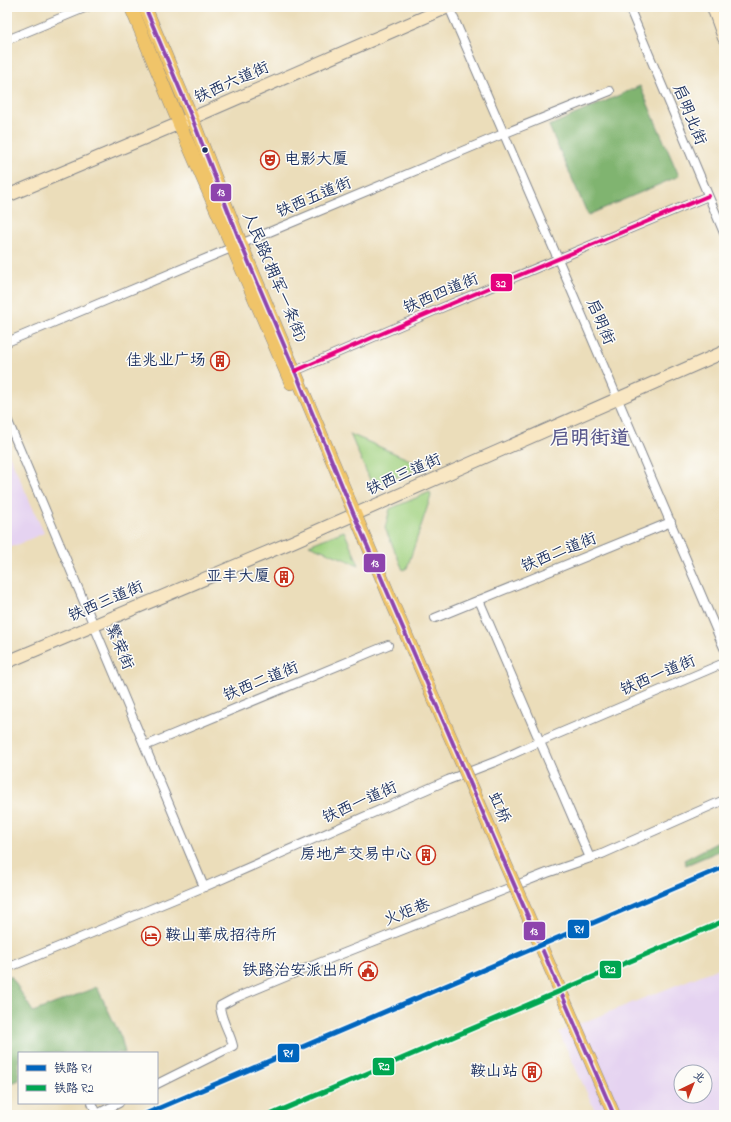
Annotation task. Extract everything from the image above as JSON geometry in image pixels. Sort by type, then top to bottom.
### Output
[{"type":"main road","points":[[132,7],[179,123],[237,246],[351,516]]},
{"type":"main road","name":"人民路(拥军一条街)","points":[[146,7],[192,118],[237,246],[295,371],[351,516]]},
{"type":"main road","name":"铁西六道街","points":[[7,196],[448,7]]},
{"type":"main road","points":[[713,7],[724,38]]},
{"type":"main road","name":"铁西三道街","points":[[7,662],[292,542],[724,352]]},
{"type":"main road","name":"虹桥","points":[[351,516],[391,600],[614,1115]]},
{"type":"street","points":[[7,40],[87,7]]},
{"type":"street","name":"启明街","points":[[448,7],[558,259],[724,648]]},
{"type":"street","name":"启明北街","points":[[630,7],[724,233]]},
{"type":"street","name":"铁西五道街","points":[[7,342],[503,134],[610,91]]},
{"type":"street","name":"铁西四道街","points":[[295,371],[708,196]]},
{"type":"street","name":"繁荣街","points":[[7,419],[204,886]]},
{"type":"street","name":"铁西二道街","points":[[435,618],[671,522]]},
{"type":"street","points":[[479,600],[590,858]]},
{"type":"street","name":"铁西二道街","points":[[145,746],[388,645]]},
{"type":"street","name":"铁西一道街","points":[[7,968],[204,886],[448,780],[497,761],[724,663]]},
{"type":"street","name":"火炬巷","points":[[158,1083],[232,1046],[231,1039],[220,1015],[220,1006],[235,998],[319,963],[602,854],[724,800]]},
{"type":"street","points":[[92,1104],[97,1114],[117,1104]]},
{"type":"shaded area","points":[[7,450],[44,533],[7,549]]},
{"type":"shaded area","points":[[724,966],[724,1115],[597,1115],[559,1032]]},
{"type":"green space","points":[[640,86],[679,176],[588,215],[549,126]]},
{"type":"green space","points":[[350,434],[424,466],[373,487]]},
{"type":"green space","points":[[430,492],[431,496],[407,568],[403,570],[385,528],[390,509]]},
{"type":"green space","points":[[344,531],[359,565],[309,545]]},
{"type":"green space","points":[[724,839],[724,849],[686,865],[684,860]]},
{"type":"green space","points":[[11,976],[33,1012],[97,987],[121,1037],[125,1052],[18,1052],[18,1080],[7,1085],[7,977]]},
{"type":"rail line","name":"R1","points":[[143,1115],[724,867]]},
{"type":"rail line","name":"R2","points":[[270,1115],[724,921]]},
{"type":"transit line","name":"13","points":[[145,7],[192,118],[241,244],[354,515],[614,1115]]},
{"type":"transit line","name":"32","points":[[295,371],[708,196]]},
{"type":"place","name":"电影大厦","points":[[270,160]]},
{"type":"place","name":"佳兆业广场","points":[[220,361]]},
{"type":"place","name":"亚丰大厦","points":[[284,577]]},
{"type":"place","name":"房地产交易中心","points":[[426,855]]},
{"type":"place","name":"鞍山華成招待所","points":[[151,936]]},
{"type":"place","name":"铁路治安派出所","points":[[368,971]]},
{"type":"place","name":"鞍山站","points":[[532,1072]]},
{"type":"district","name":"启明街道","points":[[590,439]]}]
